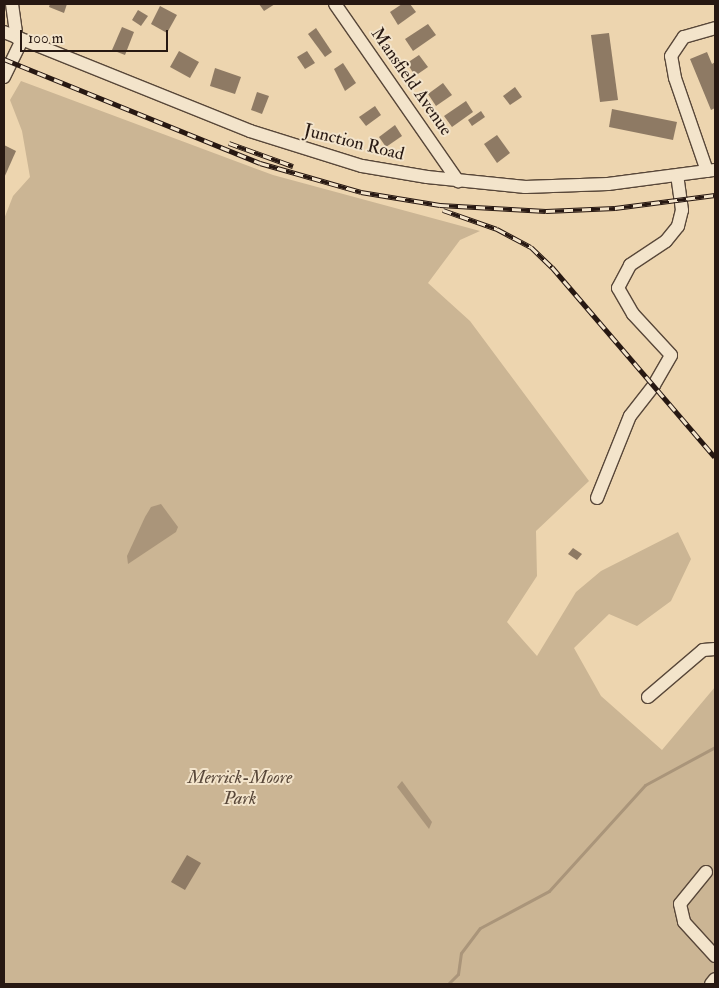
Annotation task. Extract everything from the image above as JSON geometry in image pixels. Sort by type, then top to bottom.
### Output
[{"type":"street","points":[[4,77],[19,39],[12,4]]},
{"type":"street","name":"Mansfield Avenue","points":[[335,4],[458,181]]},
{"type":"street","points":[[711,170],[675,78],[671,56],[684,37],[715,28]]},
{"type":"street","name":"Junction Road","points":[[4,32],[286,144],[362,166],[458,181],[574,186],[711,170]]},
{"type":"street","points":[[597,498],[630,416],[654,385],[671,355],[633,314],[618,288],[630,266],[666,241],[678,226],[682,210],[677,175]]},
{"type":"street","points":[[648,697],[703,650],[715,649]]},
{"type":"street","points":[[706,872],[680,904],[684,922],[715,956]]},
{"type":"street","points":[[711,984],[715,979]]},
{"type":"green space","name":"Merrick-Moore Park","points":[[21,81],[273,175],[480,231],[460,240],[428,283],[470,321],[589,481],[536,531],[537,576],[507,622],[537,656],[576,592],[601,571],[678,532],[691,559],[671,601],[637,626],[609,614],[574,648],[601,696],[662,750],[715,687],[715,971],[705,984],[4,984],[4,219],[13,196],[30,177],[22,131],[10,100]]},
{"type":"shaded area","points":[[161,504],[178,527],[176,532],[128,564],[127,556],[145,517],[151,507]]},
{"type":"shaded area","points":[[402,781],[432,822],[429,829],[397,787]]},
{"type":"building","points":[[50,4],[67,4],[64,13],[49,7]]},
{"type":"building","points":[[259,4],[275,4],[264,11]]},
{"type":"building","points":[[402,4],[410,4],[416,12],[398,25],[390,12]]},
{"type":"building","points":[[160,6],[177,15],[167,33],[151,24]]},
{"type":"building","points":[[138,10],[148,16],[141,26],[132,20]]},
{"type":"building","points":[[428,24],[436,35],[413,51],[405,39]]},
{"type":"building","points":[[122,27],[134,32],[125,55],[112,50]]},
{"type":"building","points":[[316,28],[332,52],[325,57],[308,34]]},
{"type":"building","points":[[609,33],[618,100],[600,102],[591,35]]},
{"type":"building","points":[[179,51],[199,62],[190,78],[170,67]]},
{"type":"building","points":[[307,51],[315,63],[305,69],[297,57]]},
{"type":"building","points":[[707,52],[712,64],[715,62],[715,108],[711,110],[690,59]]},
{"type":"building","points":[[419,55],[428,67],[415,76],[407,63]]},
{"type":"building","points":[[343,63],[356,83],[345,91],[334,69]]},
{"type":"building","points":[[215,68],[241,77],[235,94],[210,86]]},
{"type":"building","points":[[443,83],[452,95],[436,106],[428,94]]},
{"type":"building","points":[[515,87],[522,97],[510,105],[503,96]]},
{"type":"building","points":[[257,92],[269,96],[262,114],[251,110]]},
{"type":"building","points":[[466,101],[473,112],[452,127],[444,116]]},
{"type":"building","points":[[375,106],[381,115],[366,126],[359,117]]},
{"type":"building","points":[[612,109],[677,122],[673,140],[609,127]]},
{"type":"building","points":[[481,111],[485,117],[472,126],[468,120]]},
{"type":"building","points":[[395,125],[402,136],[386,147],[379,137]]},
{"type":"building","points":[[497,135],[510,153],[497,163],[484,144]]},
{"type":"building","points":[[4,145],[16,151],[4,178]]},
{"type":"building","points":[[573,548],[582,554],[577,560],[568,554]]},
{"type":"building","points":[[187,855],[201,863],[185,890],[171,882]]},
{"type":"waterway","points":[[448,984],[458,974],[461,953],[480,928],[549,891],[645,785],[715,747]]},
{"type":"railway","points":[[4,59],[260,163],[361,192],[440,205],[546,211],[615,208],[715,195]]},
{"type":"railway","points":[[229,143],[293,166]]},
{"type":"railway","points":[[443,210],[497,229],[531,247],[552,267],[715,457]]}]
